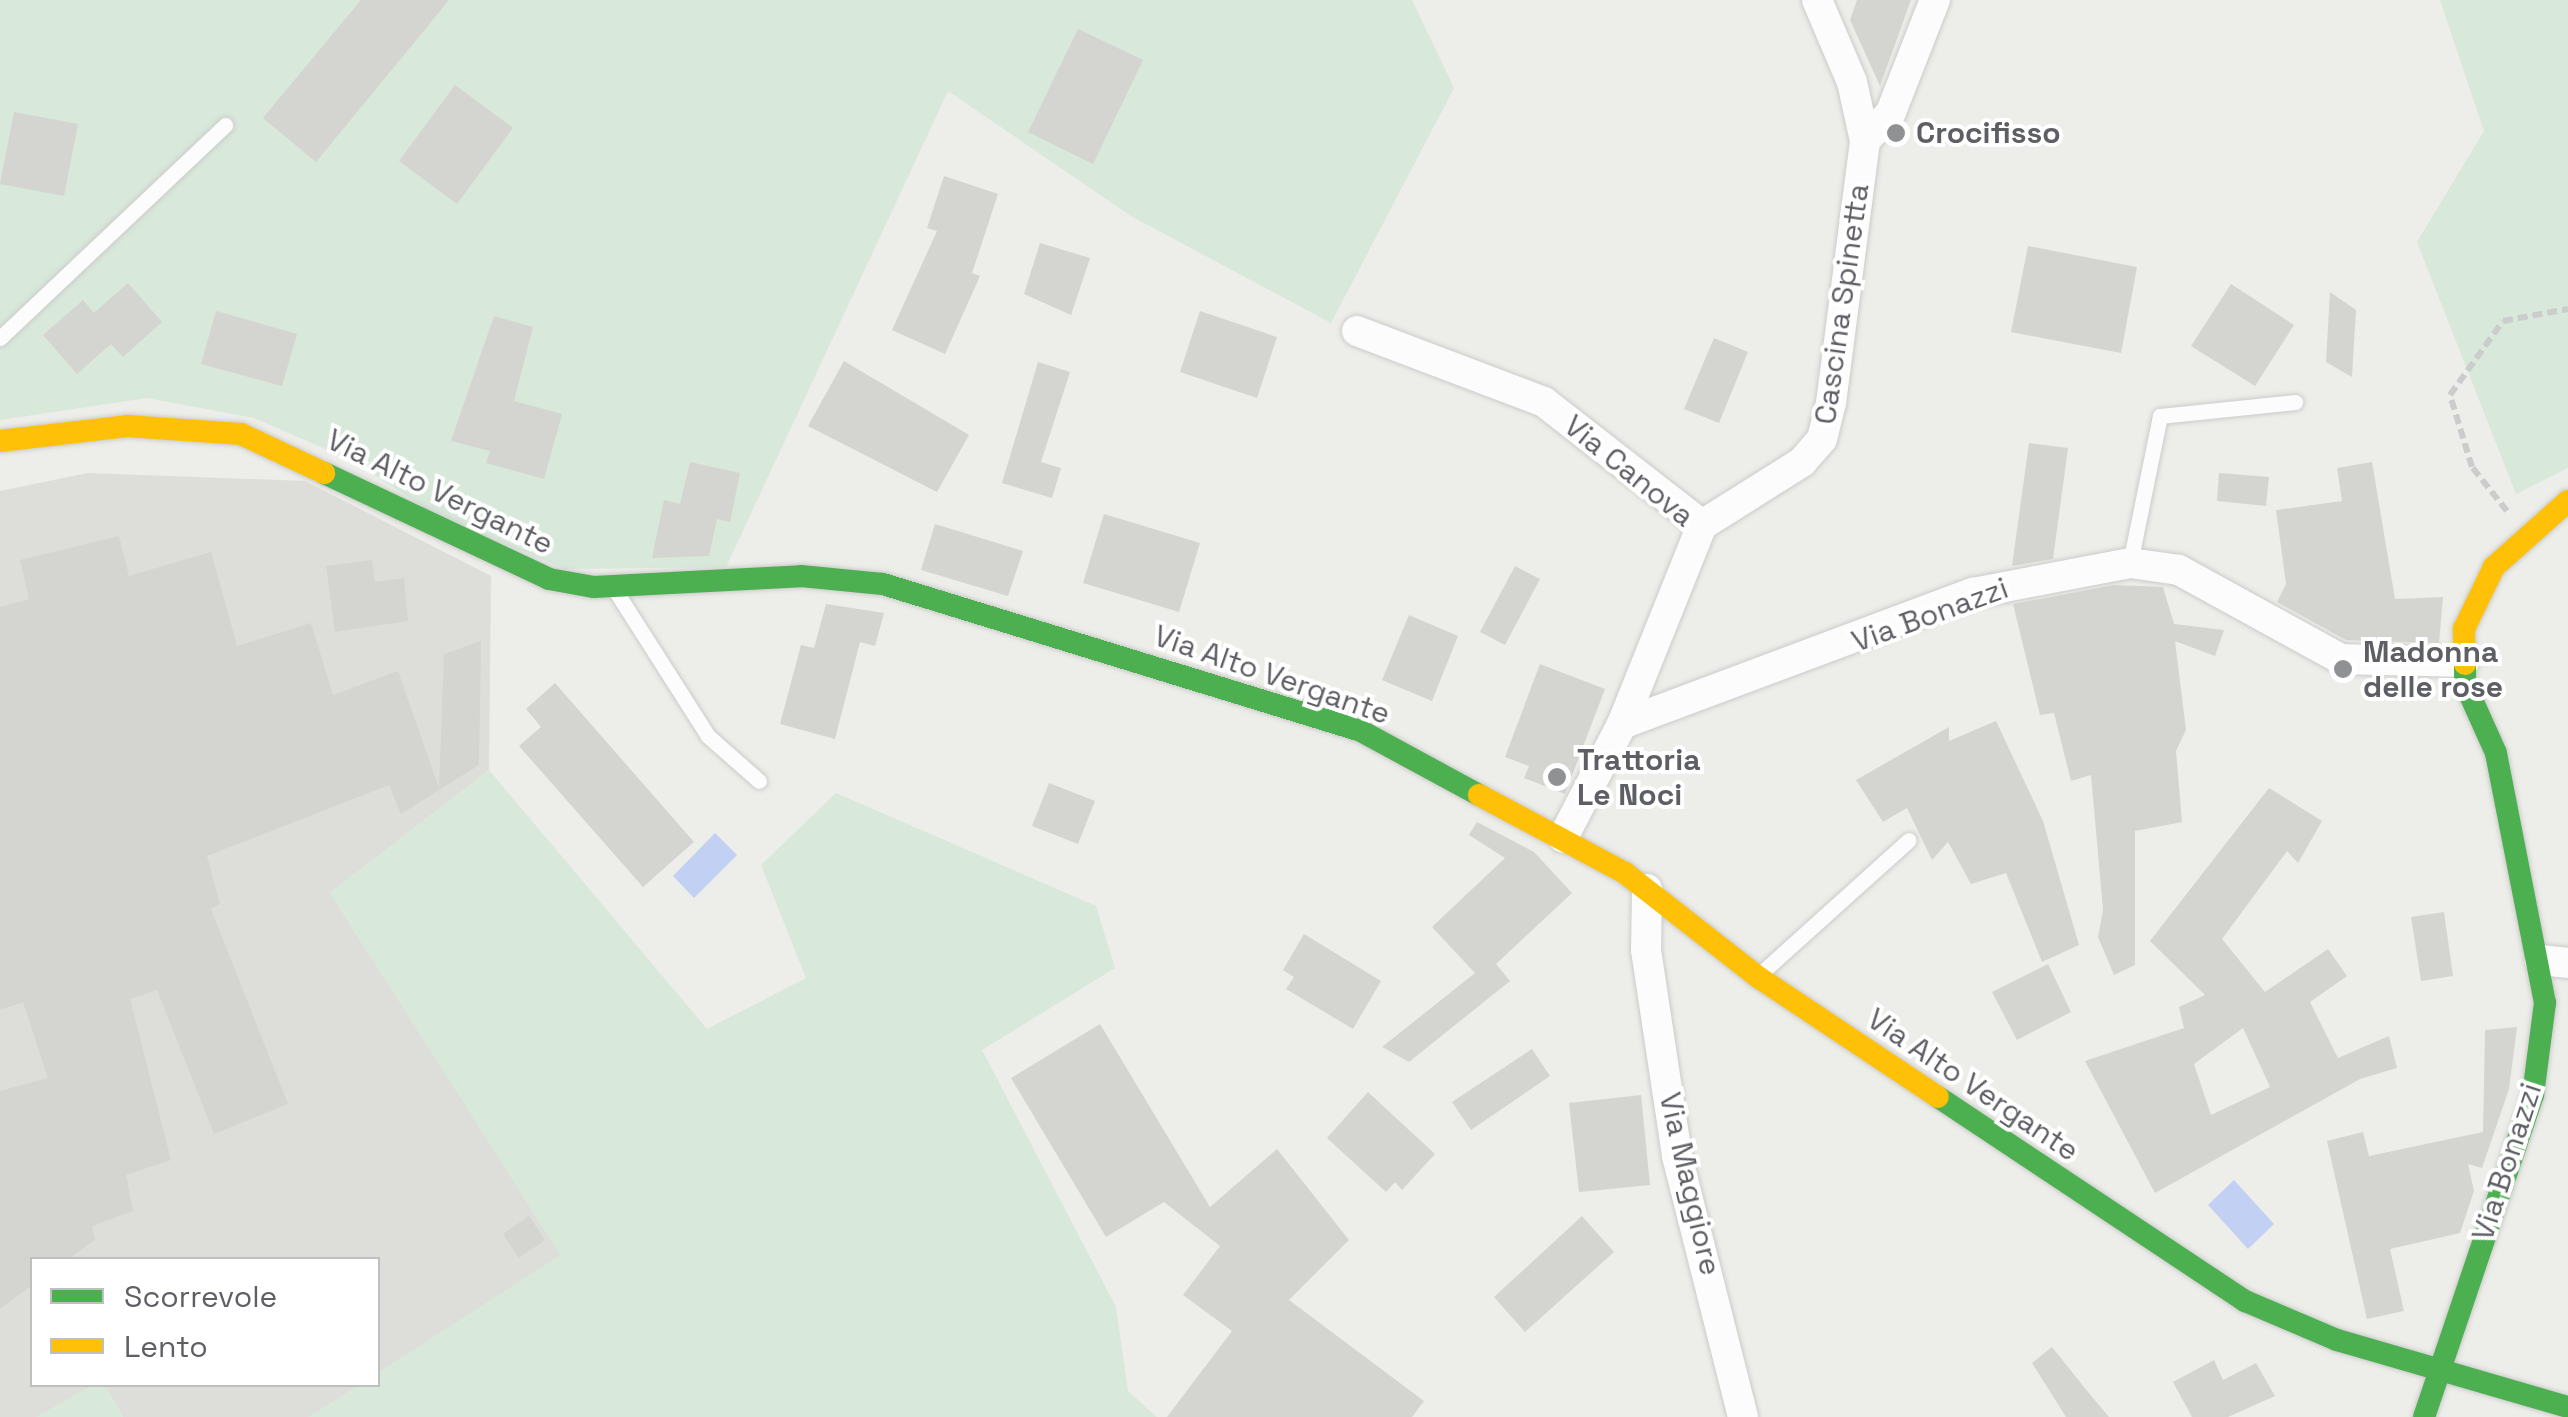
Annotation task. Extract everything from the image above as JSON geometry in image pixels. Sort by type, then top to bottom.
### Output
[{"type":"main road","name":"Via Alto Vergante","points":[[0,441],[127,426],[241,434],[502,562],[614,587],[801,576],[883,584],[1362,732],[1563,838],[1651,897],[1758,977],[2246,1301],[2337,1340],[2568,1407]]},
{"type":"main road","name":"Via Bonazzi","points":[[2424,1417],[2437,1368],[2534,1095],[2554,961],[2496,753],[2465,684],[2464,629],[2494,567],[2568,501]]},
{"type":"street","name":"Cascina Spinetta","points":[[1702,525],[1802,462],[1822,440],[1866,140],[1852,82],[1817,0]]},
{"type":"street","name":"Cascina Spinetta","points":[[1866,140],[1891,112],[1934,0]]},
{"type":"street","name":"Via Canova","points":[[1357,330],[1544,402],[1702,525],[1622,724],[1563,838]]},
{"type":"street","points":[[2528,536],[2568,537]]},
{"type":"street","name":"Via Bonazzi","points":[[1622,724],[1973,593],[2130,564],[2179,570],[2341,658],[2464,662]]},
{"type":"street","name":"Via Maggiore","points":[[1651,897],[1646,950],[1677,1156],[1732,1322],[1743,1417]]},
{"type":"lane","points":[[0,338],[225,125]]},
{"type":"lane","points":[[2130,564],[2160,416],[2295,402]]},
{"type":"lane","points":[[614,587],[708,736],[758,781]]},
{"type":"lane","points":[[1758,977],[1909,840]]},
{"type":"path","points":[[2528,536],[2472,467],[2450,394],[2502,321],[2568,309]]},
{"type":"shaded area","points":[[88,473],[305,481],[491,576],[489,770],[330,893],[561,1255],[380,1372],[380,1257],[30,1257],[30,1387],[90,1387],[37,1417],[0,1417],[0,491]]},
{"type":"shaded area","points":[[106,1387],[357,1387],[309,1417],[123,1417]]},
{"type":"green space","points":[[0,0],[1412,0],[1454,88],[1331,323],[1131,216],[948,91],[726,567],[565,569],[439,517],[351,460],[254,418],[147,398],[0,420]]},
{"type":"green space","points":[[2440,0],[2568,0],[2568,468],[2516,494],[2417,242],[2484,131]]},
{"type":"green space","points":[[489,770],[707,1029],[806,978],[761,865],[836,793],[1096,906],[1115,968],[982,1050],[1116,1307],[1128,1391],[1157,1417],[309,1417],[357,1387],[380,1387],[380,1372],[560,1255],[330,893]]},
{"type":"green space","points":[[88,1387],[106,1387],[123,1417],[37,1417]]},
{"type":"water","points":[[715,833],[737,855],[694,898],[673,876]]},
{"type":"water","points":[[2234,1180],[2274,1224],[2248,1249],[2208,1205]]},
{"type":"building","points":[[361,0],[449,0],[316,162],[263,118]]},
{"type":"building","points":[[1857,0],[1911,0],[1880,86],[1850,20]]},
{"type":"building","points":[[1078,29],[1143,60],[1093,164],[1028,132]]},
{"type":"building","points":[[455,85],[513,128],[457,204],[399,161]]},
{"type":"building","points":[[14,112],[78,124],[64,196],[0,184]]},
{"type":"building","points":[[944,176],[998,194],[972,273],[980,276],[945,354],[892,330],[937,231],[927,228]]},
{"type":"building","points":[[1040,243],[1090,258],[1071,315],[1024,294]]},
{"type":"building","points":[[2028,246],[2137,267],[2121,353],[2011,332]]},
{"type":"building","points":[[128,283],[162,322],[123,357],[111,344],[77,374],[43,335],[83,300],[94,313]]},
{"type":"building","points":[[2231,284],[2294,325],[2255,386],[2191,346]]},
{"type":"building","points":[[2330,292],[2356,310],[2352,377],[2326,362]]},
{"type":"building","points":[[216,311],[297,334],[282,386],[201,364]]},
{"type":"building","points":[[1200,311],[1277,337],[1257,398],[1180,372]]},
{"type":"building","points":[[494,316],[533,327],[514,401],[562,414],[544,479],[486,463],[490,451],[451,441]]},
{"type":"building","points":[[1714,338],[1748,352],[1719,423],[1684,409]]},
{"type":"building","points":[[844,361],[969,435],[937,492],[808,426]]},
{"type":"building","points":[[1038,362],[1070,372],[1041,462],[1061,468],[1052,498],[1002,483]]},
{"type":"building","points":[[2029,443],[2068,448],[2053,559],[2012,566]]},
{"type":"building","points":[[690,462],[740,473],[730,522],[717,519],[709,556],[652,558],[664,500],[680,504]]},
{"type":"building","points":[[2372,462],[2395,599],[2443,597],[2439,643],[2346,640],[2277,602],[2286,584],[2276,510],[2342,501],[2337,468]]},
{"type":"building","points":[[2219,473],[2269,477],[2266,506],[2217,501]]},
{"type":"building","points":[[1104,514],[1200,543],[1179,612],[1083,583]]},
{"type":"building","points":[[935,524],[1023,551],[1008,596],[921,570]]},
{"type":"building","points":[[119,536],[129,576],[211,552],[237,646],[311,623],[333,695],[398,671],[439,788],[444,654],[481,641],[479,765],[401,814],[389,785],[207,856],[220,904],[211,909],[288,1104],[214,1134],[157,990],[130,999],[171,1160],[126,1175],[133,1211],[92,1226],[95,1240],[71,1257],[30,1257],[30,1286],[0,1309],[0,1091],[48,1078],[23,1002],[0,1010],[0,607],[29,599],[20,560]]},
{"type":"building","points":[[372,560],[375,582],[404,578],[408,621],[335,632],[326,566]]},
{"type":"building","points":[[1515,566],[1540,579],[1505,645],[1480,632]]},
{"type":"building","points":[[2114,585],[2163,587],[2174,624],[2224,630],[2215,656],[2175,641],[2186,730],[2176,751],[2182,822],[2135,831],[2135,965],[2114,975],[2098,937],[2103,910],[2091,775],[2071,781],[2054,713],[2040,715],[2013,604]]},
{"type":"building","points":[[826,604],[884,613],[875,646],[860,642],[835,739],[780,724],[801,645],[814,648]]},
{"type":"building","points":[[1409,615],[1458,636],[1432,701],[1382,680]]},
{"type":"building","points":[[1540,664],[1605,689],[1565,794],[1524,778],[1529,766],[1505,757]]},
{"type":"building","points":[[555,683],[694,842],[643,887],[519,746],[541,727],[526,709]]},
{"type":"building","points":[[1996,721],[2043,821],[2079,945],[2042,962],[2006,873],[1971,884],[1948,842],[1932,860],[1907,808],[1883,822],[1856,780],[1949,727],[1949,741]]},
{"type":"building","points":[[1049,783],[1095,801],[1078,844],[1032,826]]},
{"type":"building","points":[[2269,788],[2322,821],[2298,863],[2287,851],[2222,939],[2265,992],[2328,949],[2347,976],[2310,1002],[2338,1058],[2389,1036],[2397,1068],[2360,1079],[2155,1193],[2085,1061],[2184,1028],[2179,1007],[2205,995],[2150,941]],"holes":[[[2243,1028],[2270,1087],[2211,1115],[2194,1064]]]},
{"type":"building","points":[[1477,822],[1534,852],[1572,893],[1496,964],[1510,981],[1409,1062],[1382,1047],[1475,973],[1432,927],[1505,858],[1469,835]]},
{"type":"building","points":[[2444,912],[2453,976],[2421,981],[2411,917]]},
{"type":"building","points":[[1304,934],[1381,981],[1353,1029],[1286,989],[1294,977],[1283,970]]},
{"type":"building","points":[[2048,964],[2071,1012],[2017,1040],[1992,992]]},
{"type":"building","points":[[1100,1024],[1210,1207],[1277,1149],[1349,1240],[1289,1300],[1424,1401],[1412,1417],[1167,1417],[1232,1331],[1183,1295],[1220,1246],[1164,1202],[1106,1237],[1011,1078]]},
{"type":"building","points":[[2517,1027],[2509,1089],[2482,1168],[2468,1164],[2474,1191],[2460,1233],[2390,1249],[2404,1311],[2367,1319],[2327,1141],[2363,1132],[2369,1156],[2483,1132],[2485,1030]]},
{"type":"building","points":[[1532,1049],[1550,1076],[1471,1130],[1452,1102]]},
{"type":"building","points":[[1368,1092],[1435,1154],[1402,1190],[1395,1182],[1386,1192],[1327,1138]]},
{"type":"building","points":[[1641,1095],[1650,1185],[1579,1192],[1569,1103]]},
{"type":"building","points":[[529,1216],[545,1240],[519,1258],[503,1234]]},
{"type":"building","points":[[1582,1216],[1614,1252],[1525,1332],[1494,1297]]},
{"type":"building","points":[[2052,1347],[2109,1417],[2066,1417],[2032,1363]]},
{"type":"building","points":[[2214,1360],[2223,1380],[2256,1363],[2275,1396],[2228,1417],[2192,1417],[2173,1382]]},
{"type":"traffic: fast","points":[[324,473],[549,579],[594,587],[801,576],[883,584],[1361,731],[1479,795]]},
{"type":"traffic: fast","points":[[2424,1417],[2533,1095],[2545,1003],[2496,753],[2465,684],[2465,664]]},
{"type":"traffic: fast","points":[[1938,1097],[2245,1301],[2337,1340],[2568,1407]]},
{"type":"traffic: slow","points":[[0,441],[127,426],[241,434],[324,473]]},
{"type":"traffic: slow","points":[[2465,664],[2464,629],[2494,567],[2568,501]]},
{"type":"traffic: slow","points":[[1479,795],[1625,873],[1758,977],[1938,1097]]},
{"type":"place","name":"Crocifisso","points":[[1896,133]]},
{"type":"place","name":"Madonna delle rose","points":[[2343,669]]},
{"type":"place","name":"Trattoria Le Noci","points":[[1557,777]]}]
